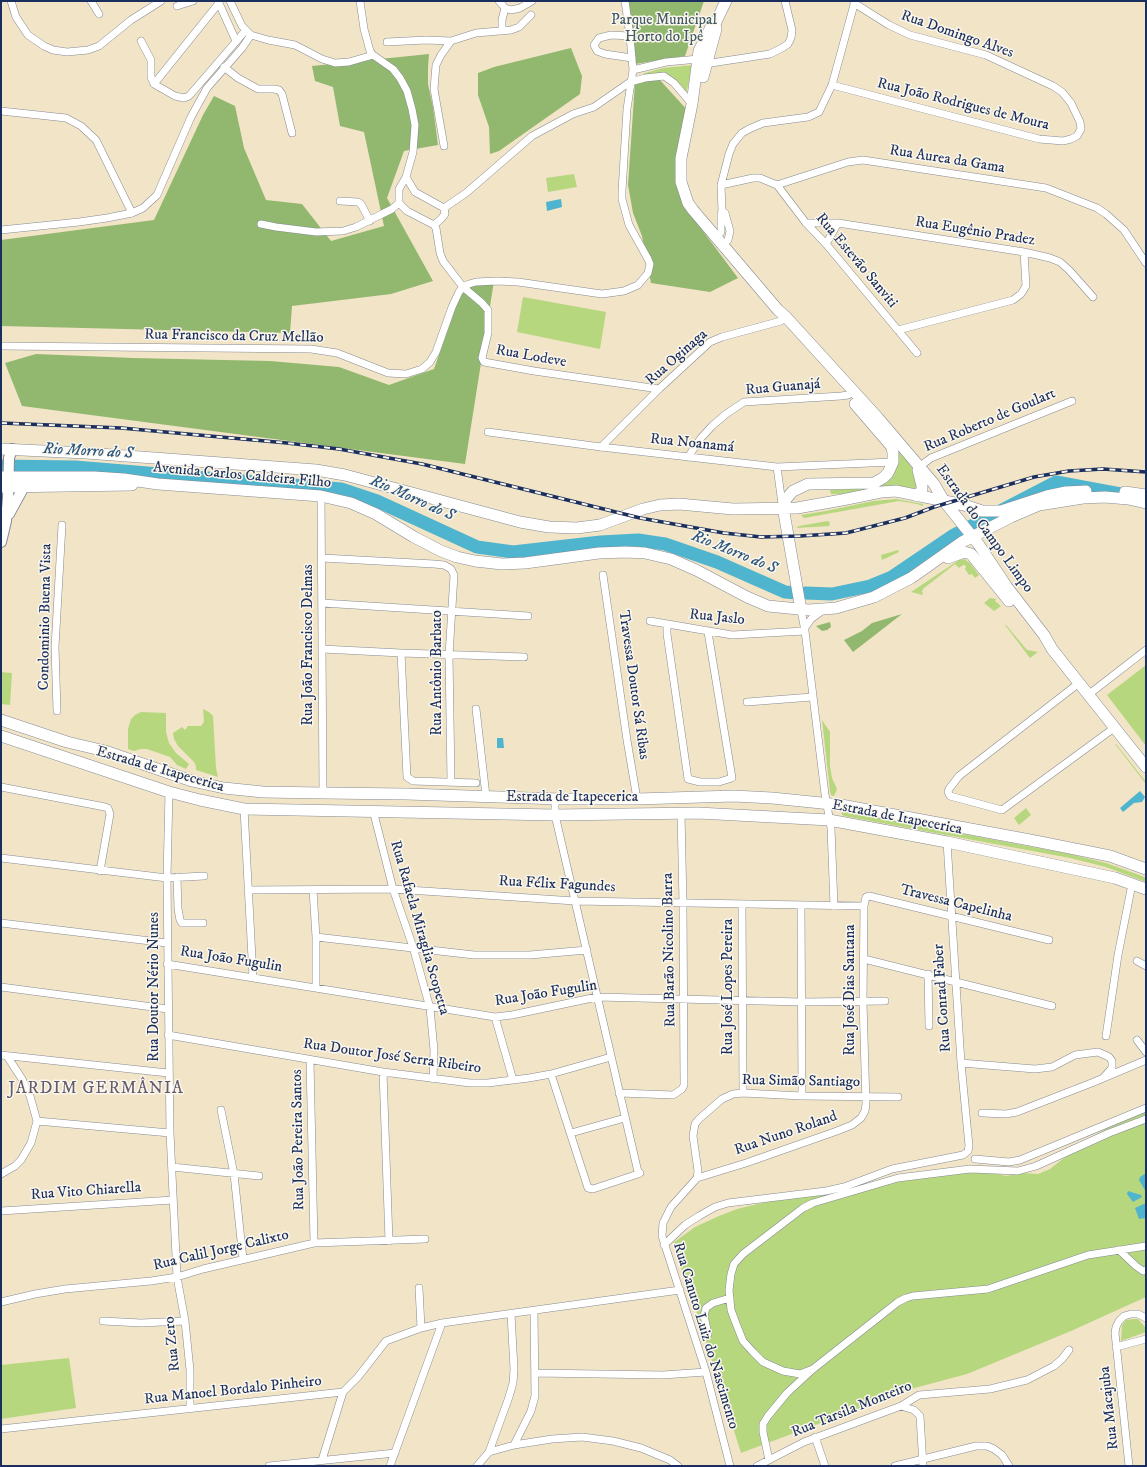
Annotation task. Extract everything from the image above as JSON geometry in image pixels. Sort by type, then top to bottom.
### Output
[{"type":"main road","name":"Estrada do Campo Limpo","points":[[726,1],[715,24],[711,27],[701,45],[703,75],[688,148],[688,181],[692,194],[700,209],[778,310],[786,317],[851,393],[878,418],[934,484],[944,501],[1044,635],[1052,649],[1146,767]]},
{"type":"main road","name":"Estrada do Campo Limpo","points":[[702,60],[681,158],[681,182],[684,193],[692,210],[722,238]]},
{"type":"main road","points":[[801,610],[783,507],[786,499],[793,491],[808,484],[878,482],[888,473],[893,462],[893,453],[888,442],[851,393]]},
{"type":"main road","points":[[6,449],[9,458],[6,480],[6,521]]},
{"type":"main road","name":"Avenida Carlos Caldeira Filho","points":[[6,449],[86,453],[316,470],[345,475],[520,522],[549,527],[577,528],[600,525],[643,509],[660,505],[679,504],[733,509],[783,507],[797,508],[881,492],[896,492],[992,512],[1001,511],[1047,496],[1066,492],[1105,490],[1146,495]]},
{"type":"main road","points":[[917,496],[922,490],[918,470],[919,467]]},
{"type":"main road","points":[[1,542],[6,521],[22,488],[30,476]]},
{"type":"main road","name":"Avenida Carlos Caldeira Filho","points":[[6,480],[30,476],[94,476],[158,484],[321,496],[350,503],[376,514],[414,537],[456,557],[502,564],[525,563],[599,553],[644,553],[671,559],[696,570],[747,598],[768,606],[801,610],[824,610],[842,607],[874,597],[911,578],[962,542],[1011,516],[1032,508],[1049,503],[1084,498],[1105,497],[1128,499],[1146,503]]},
{"type":"main road","points":[[6,480],[22,488],[158,484]]},
{"type":"main road","points":[[911,578],[959,553],[968,552],[975,558],[1040,640],[1052,649]]},
{"type":"main road","name":"Estrada de Itapecerica","points":[[1,720],[67,742],[104,751],[203,784],[224,788],[263,792],[323,794],[555,798],[664,799],[734,796],[826,803],[1110,856],[1146,869]]},
{"type":"main road","points":[[1,727],[45,741],[67,742]]},
{"type":"main road","name":"Estrada de Itapecerica","points":[[1,736],[169,792],[244,809],[373,810],[555,815],[681,814],[829,820],[947,842],[1115,878],[1146,889]]},
{"type":"main road","points":[[555,815],[562,809],[575,805],[623,805],[661,801],[664,799]]},
{"type":"street","points":[[11,1],[16,17],[28,35],[37,42],[53,50],[67,52],[88,50],[99,46],[136,16],[160,1]]},
{"type":"street","points":[[91,1],[99,14]]},
{"type":"street","points":[[177,6],[193,1]]},
{"type":"street","points":[[230,1],[234,12],[248,32],[268,40],[295,45],[322,59],[335,63],[349,62],[373,55]]},
{"type":"street","points":[[360,1],[368,45],[373,55],[386,64],[400,78],[411,104],[415,132],[413,152],[406,177],[398,194],[399,203],[407,211],[434,224]]},
{"type":"street","points":[[499,1],[505,8],[516,10],[532,1]]},
{"type":"street","points":[[434,224],[441,257],[463,287],[476,282],[497,281],[518,282],[590,293],[612,294],[632,288],[638,285],[645,278],[650,269],[648,259],[630,225],[622,195],[626,124],[630,82],[633,70],[625,1]]},
{"type":"street","points":[[633,70],[666,62],[702,60],[711,63],[770,54],[788,44],[791,38],[792,30],[785,1]]},
{"type":"street","points":[[154,84],[219,2],[236,41]]},
{"type":"street","points":[[722,238],[721,185],[728,154],[733,144],[742,133],[763,123],[814,115],[822,108],[832,85],[854,2]]},
{"type":"street","name":"Rua Domingo Alves","points":[[854,2],[889,25],[910,36],[986,56],[1053,86],[1062,92],[1071,103],[1081,126]]},
{"type":"street","points":[[502,31],[502,20],[505,8]]},
{"type":"street","points":[[388,42],[431,40],[451,41],[476,33],[511,30],[519,27],[531,15]]},
{"type":"street","points":[[141,41],[150,58],[151,77],[154,84],[181,98],[187,97],[236,41],[248,32]]},
{"type":"street","points":[[1,230],[79,222],[132,213],[143,208],[157,195],[196,105],[207,88],[242,48],[248,32]]},
{"type":"street","points":[[630,36],[611,35],[599,38],[594,44],[597,52],[632,58]]},
{"type":"street","points":[[444,146],[435,102],[434,78],[436,65],[451,41]]},
{"type":"street","points":[[224,68],[258,89],[279,90],[282,94],[292,133]]},
{"type":"street","points":[[444,208],[466,193],[532,136],[573,114],[594,108],[630,82],[645,78],[664,76],[674,83],[692,104]]},
{"type":"street","name":"Rua João Rodrigues de Moura","points":[[832,85],[1039,139],[1063,141],[1071,139],[1080,133],[1081,126]]},
{"type":"street","points":[[1,111],[66,118],[81,126],[96,140],[132,213]]},
{"type":"street","name":"Rua Aurea da Gama","points":[[777,185],[841,164],[863,160],[1046,188],[1097,208],[1106,214],[1124,230],[1146,263]]},
{"type":"street","points":[[406,177],[413,189],[420,196],[444,208]]},
{"type":"street","points":[[721,185],[753,178],[760,178],[777,185]]},
{"type":"street","name":"Rua Estevão Sanviti","points":[[777,185],[806,222],[917,353]]},
{"type":"street","points":[[398,194],[413,189]]},
{"type":"street","points":[[340,201],[358,202],[361,204],[370,220]]},
{"type":"street","points":[[262,224],[324,232],[347,230],[392,209],[399,203]]},
{"type":"street","points":[[434,224],[445,214],[444,208]]},
{"type":"street","points":[[722,211],[726,213],[729,228],[722,238]]},
{"type":"street","name":"Rua Eugênio Pradez","points":[[806,222],[838,224],[1024,252],[1050,258],[1060,262],[1069,270],[1093,297]]},
{"type":"street","points":[[826,244],[838,224]]},
{"type":"street","points":[[898,330],[1013,300],[1021,294],[1026,286],[1024,252]]},
{"type":"street","name":"Rua Francisco da Cruz Mellão","points":[[1,346],[311,349],[337,353],[388,373],[406,374],[422,369],[427,366],[433,358],[452,307],[463,287]]},
{"type":"street","name":"Rua Lodeve","points":[[463,287],[488,310],[488,333],[482,358],[484,362],[534,371],[659,389]]},
{"type":"street","name":"Rua Oginaga","points":[[601,447],[659,389],[710,342],[722,337],[781,321],[786,317]]},
{"type":"street","name":"Rua Guanajá","points":[[688,457],[701,438],[712,426],[744,402],[851,393]]},
{"type":"street","name":"Rua Roberto de Goulart","points":[[919,467],[930,458],[1072,401]]},
{"type":"street","name":"Rua Noanamá","points":[[488,432],[601,447],[777,467],[893,462]]},
{"type":"street","points":[[777,467],[783,507]]},
{"type":"street","name":"Rua João Francisco Delmas","points":[[321,496],[323,794]]},
{"type":"street","name":"Condominio Buena Vista","points":[[57,711],[55,647],[62,525]]},
{"type":"street","name":"Rua Antônio Barbato","points":[[322,558],[434,564],[449,567],[451,569],[454,575],[449,655],[451,782]]},
{"type":"street","name":"Travessa Doutor Sá Ribas","points":[[603,575],[637,799]]},
{"type":"street","points":[[322,603],[528,616]]},
{"type":"street","points":[[801,610],[826,803],[831,828],[834,906]]},
{"type":"street","points":[[804,628],[811,619],[824,610]]},
{"type":"street","name":"Rua Jaslo","points":[[650,622],[732,635],[804,628]]},
{"type":"street","points":[[667,624],[667,634],[688,779],[700,782],[719,782],[732,778],[708,632]]},
{"type":"street","points":[[322,649],[524,657]]},
{"type":"street","points":[[1088,696],[1146,650]]},
{"type":"street","points":[[401,653],[407,777],[413,781],[476,783]]},
{"type":"street","points":[[1079,683],[959,776],[949,789],[948,792],[950,796],[1002,810],[1114,728]]},
{"type":"street","points":[[747,702],[812,697]]},
{"type":"street","points":[[476,709],[486,796]]},
{"type":"street","points":[[1,787],[108,808],[110,814],[100,870]]},
{"type":"street","name":"Rua Doutor Nério Nunes","points":[[169,792],[167,878],[168,1073],[177,1277]]},
{"type":"street","points":[[551,1074],[587,1187],[593,1189],[636,1176],[640,1173],[638,1172],[625,1118],[555,815],[555,798]]},
{"type":"street","points":[[244,809],[253,977]]},
{"type":"street","name":"Rua Rafaela Miraglia Scopetta","points":[[373,810],[394,889],[413,947],[430,1008],[434,1050],[433,1078]]},
{"type":"street","name":"Rua Barão Nicolino Barra","points":[[620,1093],[674,1095],[682,1089],[684,1085],[681,814]]},
{"type":"street","name":"Rua Conrad Faber","points":[[664,1245],[685,1225],[715,1207],[728,1203],[826,1191],[844,1187],[892,1169],[963,1155],[968,1152],[969,1146],[955,981],[947,842]]},
{"type":"street","points":[[1,858],[167,878],[204,876]]},
{"type":"street","points":[[177,877],[178,909],[180,920],[182,923],[186,924],[203,923]]},
{"type":"street","points":[[1106,1036],[1118,955],[1132,884]]},
{"type":"street","name":"Rua Félix Fagundes","points":[[248,890],[394,889],[575,901],[864,906]]},
{"type":"street","points":[[313,890],[316,937],[316,987]]},
{"type":"street","name":"Travessa Capelinha","points":[[864,906],[865,899],[869,896],[1049,940]]},
{"type":"street","name":"Rua José Lopes Pereira","points":[[742,904],[742,1093]]},
{"type":"street","points":[[801,906],[802,1096]]},
{"type":"street","name":"Rua José Dias Santana","points":[[864,906],[863,1002],[865,1096]]},
{"type":"street","points":[[1,923],[167,943]]},
{"type":"street","points":[[316,937],[486,956],[530,955],[587,950]]},
{"type":"street","points":[[864,959],[1052,1006]]},
{"type":"street","points":[[1137,961],[1146,966]]},
{"type":"street","name":"Rua João Fugulin","points":[[167,964],[316,987],[430,1008],[495,1017],[512,1015],[598,997],[802,1002],[885,1001]]},
{"type":"street","points":[[928,974],[929,1026]]},
{"type":"street","points":[[1,987],[168,1009]]},
{"type":"street","points":[[495,1017],[514,1080]]},
{"type":"street","name":"Rua Doutor José Serra Ribeiro","points":[[168,1035],[383,1072],[488,1083],[551,1074],[611,1057]]},
{"type":"street","points":[[1137,1040],[1146,1052]]},
{"type":"street","points":[[961,1063],[1035,1069],[1052,1067],[1075,1055],[1098,1052],[1109,1057],[1112,1061],[1112,1068],[1103,1078]]},
{"type":"street","points":[[4,1055],[168,1073]]},
{"type":"street","points":[[1,1174],[15,1166],[21,1160],[31,1143],[37,1121],[30,1096],[22,1079],[4,1055]]},
{"type":"street","name":"Rua João Pereira Santos","points":[[310,1060],[314,1243]]},
{"type":"street","points":[[982,1113],[1006,1114],[1017,1112],[1146,1060]]},
{"type":"street","points":[[383,1072],[389,1241]]},
{"type":"street","name":"Rua Simão Santiago","points":[[697,1178],[698,1171],[693,1136],[696,1124],[699,1119],[727,1096],[742,1093],[802,1096],[898,1097]]},
{"type":"street","name":"Rua Nuno Roland","points":[[697,1178],[746,1163],[846,1127],[862,1118],[865,1111],[865,1096]]},
{"type":"street","points":[[974,1159],[1009,1162],[1020,1160],[1146,1108]]},
{"type":"street","points":[[221,1110],[234,1174],[243,1259]]},
{"type":"street","points":[[571,1133],[625,1118]]},
{"type":"street","points":[[813,1369],[800,1374],[791,1373],[763,1362],[743,1340],[731,1310],[729,1290],[734,1264],[743,1254],[768,1234],[803,1208],[813,1203],[898,1178],[970,1169],[1018,1171],[1030,1168],[1098,1138],[1146,1120]]},
{"type":"street","points":[[37,1121],[170,1133]]},
{"type":"street","points":[[172,1168],[259,1176]]},
{"type":"street","name":"Rua Canuto Luiz do Nascimento","points":[[697,1178],[671,1207],[663,1224],[662,1236],[706,1372],[730,1466]]},
{"type":"street","name":"Rua Vito Chiarella","points":[[1,1211],[173,1200]]},
{"type":"street","name":"Rua Calil Jorge Calixto","points":[[1,1302],[64,1289],[151,1281],[177,1277],[243,1259],[314,1243],[425,1240]]},
{"type":"street","points":[[769,1460],[763,1432],[764,1424],[768,1416],[787,1393],[813,1369],[898,1302],[906,1298],[988,1289],[1088,1255],[1146,1246]]},
{"type":"street","points":[[1120,1250],[1136,1266],[1146,1270]]},
{"type":"street","name":"Rua Zero","points":[[177,1277],[185,1321],[190,1370],[190,1408]]},
{"type":"street","points":[[419,1288],[421,1328]]},
{"type":"street","name":"Rua Manoel Bordalo Pinheiro","points":[[1,1429],[343,1392],[358,1377],[386,1341],[421,1328],[442,1323],[680,1290]]},
{"type":"street","points":[[708,1334],[704,1316],[706,1308],[713,1303],[730,1298]]},
{"type":"street","points":[[514,1446],[535,1396],[534,1311]]},
{"type":"street","points":[[477,1466],[489,1452],[513,1383],[514,1370],[511,1314]]},
{"type":"street","name":"Rua Macajuba","points":[[1129,1466],[1116,1346],[1116,1327],[1124,1316],[1138,1314],[1146,1318]]},
{"type":"street","points":[[103,1321],[141,1323],[185,1321]]},
{"type":"street","points":[[390,1466],[442,1323]]},
{"type":"street","points":[[1116,1346],[1146,1339]]},
{"type":"street","name":"Rua Tarsila Monteiro","points":[[757,1466],[792,1447],[815,1437],[901,1406],[919,1396],[990,1389],[1027,1380],[1054,1366],[1069,1350]]},
{"type":"street","points":[[535,1372],[663,1375],[706,1372]]},
{"type":"street","points":[[322,1460],[343,1392]]},
{"type":"street","points":[[901,1406],[914,1410],[920,1416],[923,1462]]},
{"type":"street","points":[[489,1452],[552,1439],[582,1437],[613,1441],[641,1448],[670,1460],[678,1466]]},
{"type":"street","points":[[815,1437],[825,1466]]},
{"type":"street","points":[[896,1466],[923,1462],[976,1446],[987,1446],[994,1449],[1002,1455],[1009,1466]]},
{"type":"street","points":[[269,1466],[395,1453]]},
{"type":"green space","name":"Parque Municipal Horto do Ipê","points":[[627,1],[704,1],[685,56],[635,64]]},
{"type":"green space","points":[[571,48],[582,76],[580,94],[499,151],[490,154],[489,127],[478,95],[478,73],[494,67]]},
{"type":"green space","points":[[429,54],[428,84],[433,107],[438,145],[404,151],[387,198],[433,281],[391,294],[292,306],[290,333],[1,326],[1,240],[154,220],[203,115],[214,96],[235,106],[244,148],[266,200],[302,204],[331,241],[384,226],[364,132],[340,126],[333,87],[315,81],[312,66]]},
{"type":"green space","points":[[693,65],[686,94],[671,78],[642,74],[663,68]]},
{"type":"green space","points":[[659,79],[688,111],[682,203],[738,278],[710,292],[651,283],[642,236],[633,213],[628,185],[635,83]]},
{"type":"green space","points":[[574,174],[577,187],[548,192],[546,178]]},
{"type":"green space","points":[[494,281],[465,464],[22,406],[5,363],[36,354],[270,361],[339,367],[389,385],[434,369],[463,287]]},
{"type":"green space","points":[[523,297],[606,312],[600,349],[517,332]]},
{"type":"green space","points":[[898,449],[914,471],[918,489],[896,486],[877,488],[894,475],[898,463]]},
{"type":"green space","points":[[874,488],[844,494],[831,494],[830,490]]},
{"type":"green space","points":[[896,499],[923,504],[923,506],[899,501],[804,518],[801,515],[873,501]]},
{"type":"green space","points":[[828,521],[830,523],[829,526],[796,528],[799,526]]},
{"type":"green space","points":[[898,550],[899,552],[882,560],[881,555]]},
{"type":"green space","points":[[964,559],[970,563],[979,575],[975,578],[972,574],[969,575],[965,569],[965,565],[959,568],[955,564],[924,588],[922,591],[923,595],[911,592],[959,560]]},
{"type":"green space","points":[[990,598],[996,599],[995,601],[1001,606],[994,611],[984,603]]},
{"type":"green space","points":[[902,614],[853,652],[844,640],[862,631],[872,623]]},
{"type":"green space","points":[[830,622],[831,627],[827,630],[822,631],[816,626]]},
{"type":"green space","points":[[1005,625],[1027,650],[1038,652],[1030,658]]},
{"type":"green space","points":[[1146,665],[1146,746],[1107,695]]},
{"type":"green space","points":[[1,672],[12,673],[10,705],[1,704]]},
{"type":"green space","points":[[203,709],[213,716],[216,768],[218,777],[196,770],[194,762],[178,746],[174,739],[173,733],[182,727],[185,730],[188,726],[201,726],[204,722]]},
{"type":"green space","points":[[141,712],[166,713],[166,732],[169,743],[176,753],[189,764],[186,769],[177,765],[170,757],[147,749],[134,751],[128,749],[128,729],[131,719]]},
{"type":"green space","points":[[822,720],[830,732],[830,766],[832,778],[837,789],[834,796],[831,795],[830,791]]},
{"type":"green space","points":[[1115,744],[1146,782],[1146,784]]},
{"type":"green space","points":[[1026,808],[1031,815],[1019,825],[1014,818]]},
{"type":"green space","points":[[842,812],[1070,854],[1106,863],[1142,876],[1146,878],[1146,882],[1106,867],[1070,858],[844,816],[842,815]]},
{"type":"green space","points":[[1146,1110],[1146,1297],[1071,1331],[967,1374],[911,1389],[741,1453],[691,1294],[673,1243],[695,1227],[719,1216],[737,1209],[766,1202],[835,1193],[893,1179],[983,1170],[1006,1176],[1022,1173],[1038,1174],[1050,1169],[1088,1139],[1129,1116]]},
{"type":"green space","points":[[1138,1319],[1146,1328],[1146,1332],[1121,1341],[1122,1325],[1126,1320]]},
{"type":"green space","points":[[69,1358],[76,1408],[1,1419],[1,1365]]},
{"type":"water","points":[[561,199],[562,207],[547,211],[546,202]]},
{"type":"water","points":[[497,738],[503,738],[504,748],[497,748]]},
{"type":"water","points":[[1140,791],[1145,797],[1142,802],[1134,803],[1123,812],[1120,808]]},
{"type":"water","points":[[1146,1173],[1146,1192],[1139,1180],[1140,1177]]},
{"type":"water","points":[[1128,1191],[1141,1195],[1142,1197],[1133,1202],[1127,1194]]},
{"type":"water","points":[[1146,1203],[1146,1218],[1139,1219],[1135,1208]]},
{"type":"waterway","name":"Rio Morro do S","points":[[1,466],[75,467],[341,489],[377,501],[477,547],[513,552],[601,542],[638,540],[665,544],[717,562],[785,592],[797,593]]},
{"type":"waterway","name":"Rio Morro do S","points":[[805,593],[832,594],[870,586],[892,577],[954,535],[1056,482],[1126,495]]},
{"type":"railway","points":[[1,423],[121,428],[339,449],[422,464],[640,518],[724,533],[761,537],[846,533],[905,518],[934,507],[1034,477],[1069,471],[1103,469],[1146,472]]},
{"type":"district","name":"JARDIM GERMÂNIA","points":[[96,1089]]}]
